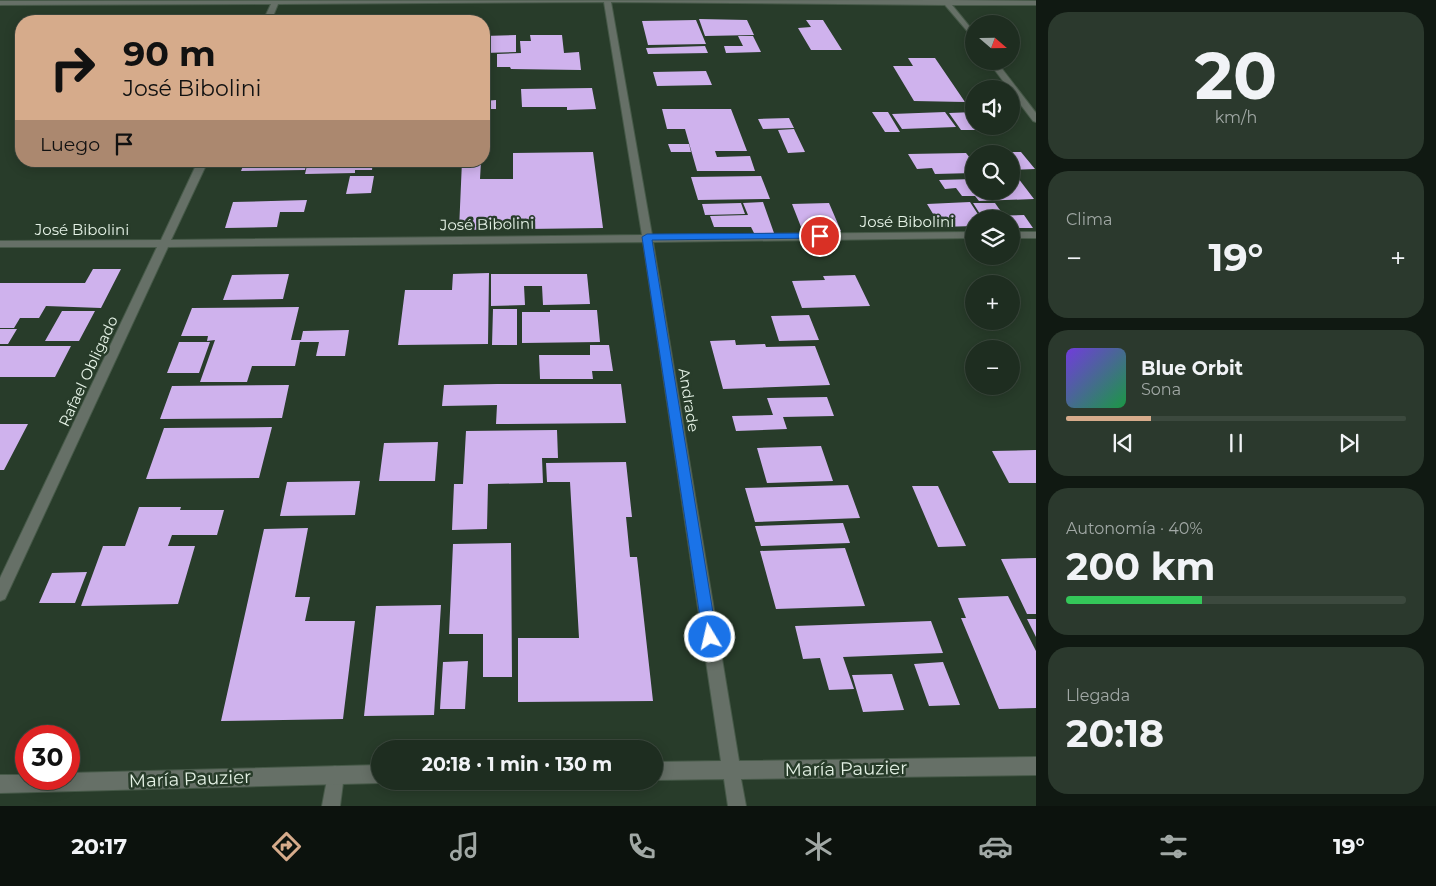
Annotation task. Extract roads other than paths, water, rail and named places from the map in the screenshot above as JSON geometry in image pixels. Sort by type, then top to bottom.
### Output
[{"type":"street","points":[[0,3],[607,0],[1036,2]]},
{"type":"street","name":"Andrade","points":[[607,0],[647,237],[737,806]]},
{"type":"street","points":[[946,1],[965,25]]},
{"type":"street","points":[[270,15],[276,2]]},
{"type":"street","points":[[999,70],[1036,119]]},
{"type":"street","name":"Rafael Obligado","points":[[0,594],[166,244],[200,167]]},
{"type":"street","name":"José Bibolini","points":[[0,244],[166,244],[647,237],[965,235]]},
{"type":"street","points":[[1020,235],[1036,235]]},
{"type":"street","name":"María Pauzier","points":[[663,771],[1036,766]]},
{"type":"street","name":"María Pauzier","points":[[0,784],[371,774]]},
{"type":"street","points":[[331,806],[335,775]]}]
